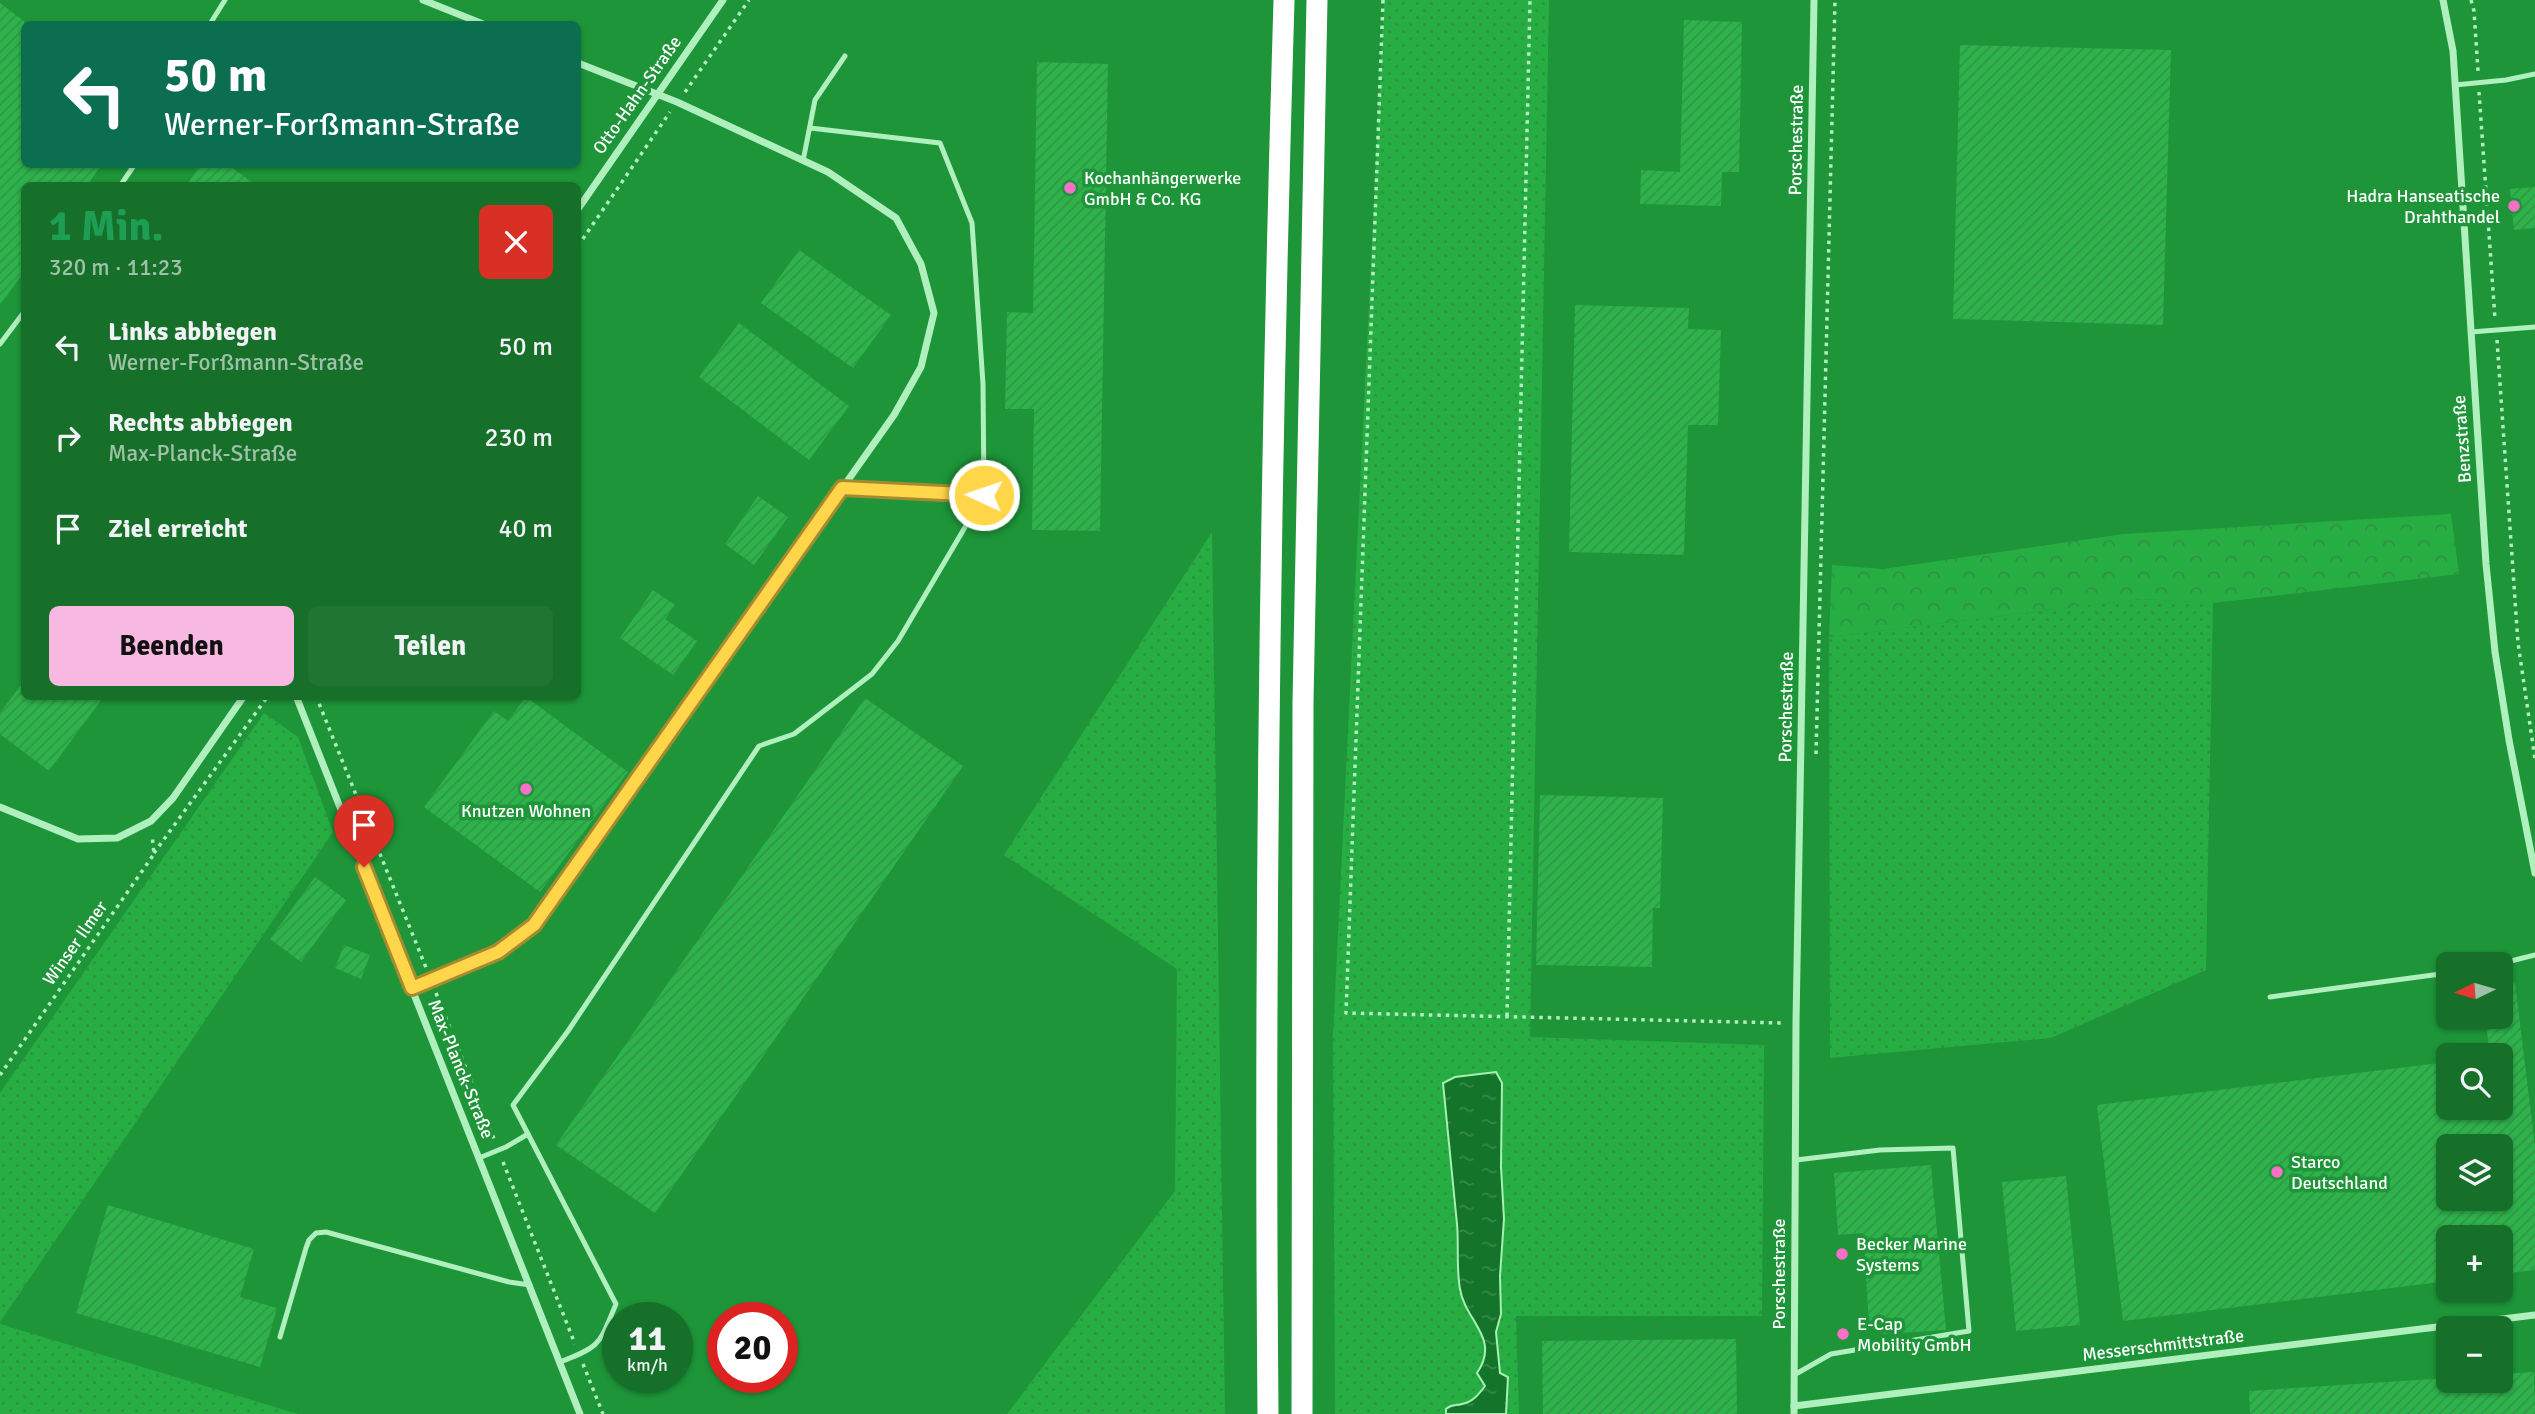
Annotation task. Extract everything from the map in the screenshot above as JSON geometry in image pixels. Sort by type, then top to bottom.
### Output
[{"type":"highway","points":[[1268,1414],[1270,713],[1284,0]]},
{"type":"highway","points":[[1302,1414],[1303,702],[1317,0]]},
{"type":"street","points":[[423,0],[476,21]]},
{"type":"street","name":"Otto-Hahn-Straße","points":[[581,205],[723,0]]},
{"type":"street","name":"Porschestraße","points":[[1794,1410],[1796,1023],[1814,0]]},
{"type":"street","name":"Benzstraße","points":[[2443,0],[2451,40],[2455,85],[2486,564],[2495,652],[2535,873]]},
{"type":"street","points":[[412,988],[498,952],[534,925],[894,415],[921,367],[934,313],[921,264],[896,218],[828,172],[677,102],[581,64]]},
{"type":"street","points":[[0,807],[78,839],[117,838],[151,821],[173,798],[241,700]]},
{"type":"street","name":"Max-Planck-Straße","points":[[298,700],[580,1414]]},
{"type":"street","name":"Messerschmittstraße","points":[[1794,1410],[2535,1315]]},
{"type":"lane","points":[[212,21],[225,0]]},
{"type":"lane","points":[[803,160],[815,100],[845,57]]},
{"type":"lane","points":[[2455,85],[2535,74]]},
{"type":"lane","points":[[560,1362],[580,1355],[601,1341],[616,1304],[513,1105],[575,1020],[759,746],[794,734],[872,674],[898,641],[984,495],[983,384],[972,223],[940,143],[810,128]]},
{"type":"lane","points":[[0,344],[21,316]]},
{"type":"lane","points":[[2471,332],[2535,327]]},
{"type":"lane","points":[[842,488],[984,495]]},
{"type":"lane","points":[[2513,960],[2535,955]]},
{"type":"lane","points":[[2270,997],[2436,975]]},
{"type":"lane","points":[[479,1158],[528,1134]]},
{"type":"lane","points":[[1794,1376],[1831,1354],[1969,1331],[1953,1148],[1880,1150],[1796,1160]]},
{"type":"lane","points":[[280,1337],[306,1248],[316,1233],[326,1232],[509,1282],[530,1285]]},
{"type":"path","points":[[581,242],[749,0]]},
{"type":"path","points":[[1383,0],[1346,1013],[1796,1023]]},
{"type":"path","points":[[1507,1016],[1530,0]]},
{"type":"path","points":[[1816,756],[1835,0]]},
{"type":"path","points":[[2471,0],[2474,11],[2518,643],[2535,760]]},
{"type":"path","name":"Winser Ilmer","points":[[0,1075],[265,700]]},
{"type":"path","points":[[318,700],[603,1414]]},
{"type":"path","points":[[151,821],[154,854]]},
{"type":"green space","points":[[1384,0],[1549,0],[1530,1037],[1764,1045],[1762,1316],[1516,1316],[1519,1414],[1335,1414],[1333,1035]]},
{"type":"green space","points":[[2451,514],[2459,574],[2213,603],[2141,599],[1829,637],[1832,565],[1883,569],[2124,534]]},
{"type":"green space","points":[[1212,532],[1225,1414],[1007,1414],[1175,1191],[1177,969],[1004,855]]},
{"type":"green space","points":[[2141,599],[2213,603],[2206,970],[2051,1038],[1830,1058],[1829,637]]},
{"type":"green space","points":[[264,713],[298,737],[333,832],[0,1322],[0,1093]]},
{"type":"green space","points":[[0,1324],[298,1414],[0,1414]]},
{"type":"water","points":[[1496,1072],[1502,1083],[1501,1167],[1504,1219],[1500,1276],[1501,1314],[1496,1332],[1500,1373],[1508,1377],[1506,1414],[1446,1414],[1448,1407],[1469,1401],[1485,1386],[1477,1373],[1485,1350],[1483,1339],[1460,1289],[1457,1224],[1443,1083],[1455,1077]]},
{"type":"building","points":[[0,3],[24,21],[21,21],[21,168],[99,168],[90,182],[21,182],[21,276],[0,305]]},
{"type":"building","points":[[1684,20],[1742,22],[1739,172],[1722,172],[1721,206],[1640,204],[1641,170],[1680,172]]},
{"type":"building","points":[[1960,45],[2171,50],[2163,325],[1953,319]]},
{"type":"building","name":"Kochanhängerwerke GmbH & Co. KG","points":[[1037,62],[1108,64],[1100,531],[1032,530],[1034,409],[1005,409],[1007,312],[1033,313]]},
{"type":"building","points":[[198,168],[232,168],[252,182],[189,182]]},
{"type":"building","points":[[2535,187],[2535,228],[2514,230],[2510,189]]},
{"type":"building","points":[[799,250],[891,315],[853,368],[761,303]]},
{"type":"building","points":[[1575,305],[1689,308],[1688,329],[1721,330],[1718,425],[1688,425],[1684,555],[1569,552]]},
{"type":"building","points":[[739,323],[849,406],[809,460],[699,377]]},
{"type":"building","points":[[758,496],[788,517],[754,565],[725,544]]},
{"type":"building","points":[[653,590],[675,605],[665,619],[697,641],[673,675],[620,638]]},
{"type":"building","points":[[21,685],[21,700],[101,700],[49,771],[0,734],[0,713]]},
{"type":"building","points":[[865,698],[963,766],[655,1213],[556,1145]]},
{"type":"building","name":"Knutzen Wohnen","points":[[524,700],[530,700],[628,772],[540,892],[424,807],[494,711],[508,721]]},
{"type":"building","points":[[1540,795],[1663,798],[1660,908],[1653,908],[1652,967],[1536,965]]},
{"type":"building","points":[[315,877],[346,900],[301,962],[270,939]]},
{"type":"building","points":[[344,945],[370,955],[361,979],[335,968]]},
{"type":"building","name":"Starco Deutschland","points":[[2515,983],[2535,1146],[2535,1270],[2513,1273],[2513,1225],[2436,1225],[2436,1282],[2123,1321],[2097,1105],[2436,1063],[2436,1120],[2513,1120],[2513,1043],[2488,1043],[2487,1029],[2513,1029]]},
{"type":"building","points":[[1931,1165],[1946,1330],[1884,1334],[1869,1324],[1863,1233],[1838,1235],[1834,1173]]},
{"type":"building","points":[[2066,1176],[2080,1325],[2016,1331],[2002,1182]]},
{"type":"building","points":[[108,1205],[254,1249],[240,1297],[277,1308],[260,1367],[76,1313]]},
{"type":"building","points":[[1736,1339],[1737,1414],[1543,1414],[1542,1341]]},
{"type":"building","points":[[2534,1372],[2535,1414],[2250,1414],[2249,1391],[2436,1379],[2436,1393],[2513,1393],[2513,1373]]},
{"type":"place","name":"Kochanhängerwerke GmbH & Co. KG","points":[[1070,188]]},
{"type":"place","name":"Hadra Hanseatische Drahthandel","points":[[2514,206]]},
{"type":"place","name":"Knutzen Wohnen","points":[[526,789]]},
{"type":"place","name":"Starco Deutschland","points":[[2277,1172]]},
{"type":"place","name":"Becker Marine Systems","points":[[1842,1254]]},
{"type":"place","name":"E-Cap Mobility GmbH","points":[[1843,1334]]},
{"type":"route","points":[[364,867],[412,988],[498,952],[534,925],[842,488],[984,495]]}]
